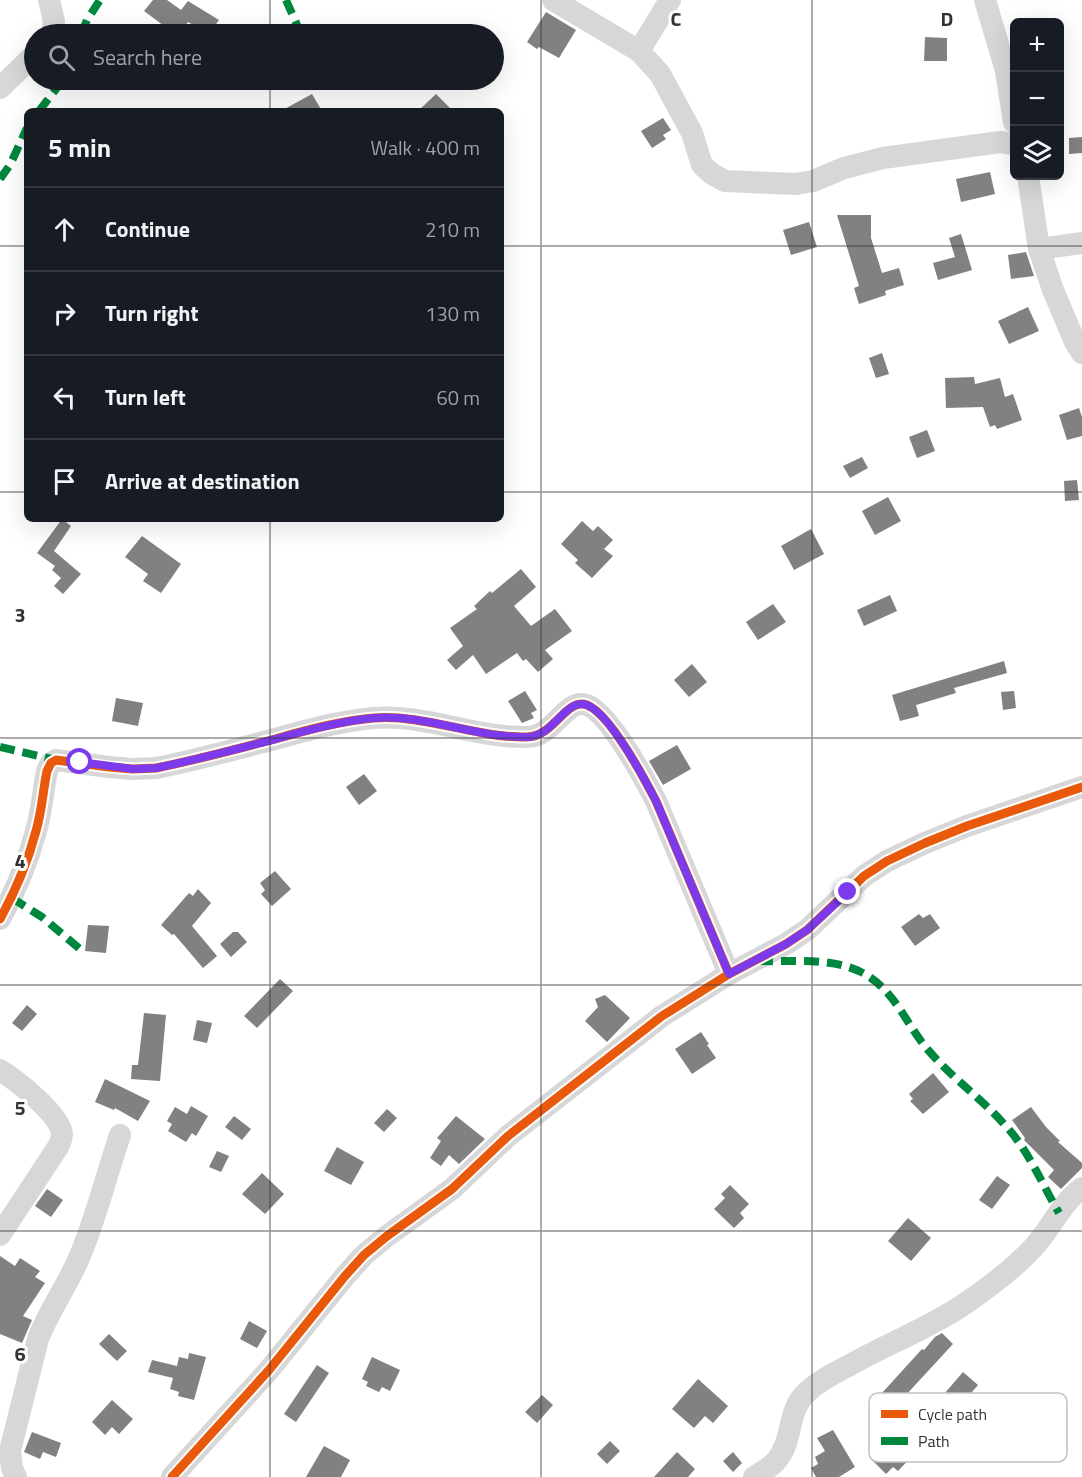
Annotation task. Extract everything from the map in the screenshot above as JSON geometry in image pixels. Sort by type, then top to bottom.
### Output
[{"type":"street","points":[[49,0],[54,24]]},
{"type":"street","points":[[553,0],[639,51],[660,74],[677,102],[692,133],[702,165],[725,181],[796,184],[813,181],[844,168],[883,159],[1000,142],[1010,143]]},
{"type":"street","points":[[639,51],[670,0]]},
{"type":"street","points":[[985,0],[1006,71],[1010,96]]},
{"type":"street","points":[[0,88],[24,65]]},
{"type":"street","points":[[1029,180],[1040,249],[1053,290],[1082,353]]},
{"type":"street","points":[[1040,249],[1082,243]]},
{"type":"street","points":[[0,919],[12,898],[25,863],[36,831],[47,771],[51,763],[56,760],[121,768],[156,768],[327,726],[373,718],[408,718],[479,733],[539,736],[570,708],[582,704],[590,706],[597,712],[613,731],[643,777],[656,801],[729,974]]},
{"type":"street","points":[[172,1477],[269,1370],[364,1256],[387,1236],[452,1189],[508,1136],[662,1016],[729,974],[786,944],[807,930],[864,876],[887,861],[967,826],[1082,787]]},
{"type":"street","points":[[0,1070],[34,1096],[60,1125],[62,1136],[58,1147],[0,1235]]},
{"type":"street","points":[[16,1477],[12,1468],[10,1451],[38,1339],[82,1251],[120,1135]]},
{"type":"street","points":[[754,1477],[768,1468],[782,1452],[790,1419],[797,1404],[807,1392],[836,1372],[939,1320],[978,1294],[1034,1248],[1072,1195],[1082,1188]]},
{"type":"building","points":[[153,0],[167,0],[181,10],[188,1],[219,20],[216,24],[188,22],[186,24],[162,24],[144,11]]},
{"type":"building","points":[[546,12],[576,30],[559,58],[527,42]]},
{"type":"building","points":[[925,37],[947,38],[947,61],[924,61]]},
{"type":"building","points":[[312,94],[320,108],[286,108]]},
{"type":"building","points":[[436,94],[450,108],[421,108]]},
{"type":"building","points":[[663,118],[671,130],[663,135],[666,139],[652,148],[641,131]]},
{"type":"building","points":[[1082,137],[1082,153],[1069,154],[1069,138]]},
{"type":"building","points":[[990,172],[995,194],[961,202],[956,179]]},
{"type":"building","points":[[837,215],[871,215],[871,238],[882,273],[899,268],[904,285],[885,291],[886,295],[859,304],[854,288],[859,286]]},
{"type":"building","points":[[809,222],[817,247],[791,255],[783,230]]},
{"type":"building","points":[[961,234],[972,270],[938,280],[933,263],[955,257],[949,238]]},
{"type":"building","points":[[1026,252],[1034,276],[1011,279],[1008,255]]},
{"type":"building","points":[[1028,307],[1039,331],[1009,344],[998,321]]},
{"type":"building","points":[[882,353],[889,374],[876,378],[869,358]]},
{"type":"building","points":[[974,377],[975,384],[1000,378],[1005,397],[1013,394],[1022,420],[997,429],[995,425],[990,427],[983,407],[946,408],[945,378]]},
{"type":"building","points":[[1079,408],[1082,417],[1082,436],[1067,440],[1059,415]]},
{"type":"building","points":[[927,430],[935,451],[917,458],[909,437]]},
{"type":"building","points":[[862,457],[868,468],[850,478],[843,466]]},
{"type":"building","points":[[1077,480],[1079,500],[1065,501],[1064,481]]},
{"type":"building","points":[[888,497],[901,521],[875,535],[862,511]]},
{"type":"building","points":[[582,521],[593,531],[598,526],[613,540],[604,549],[613,556],[592,578],[575,563],[578,560],[561,544]]},
{"type":"building","points":[[60,522],[66,522],[71,526],[54,551],[81,574],[63,594],[54,586],[61,578],[52,570],[55,566],[37,553]]},
{"type":"building","points":[[811,529],[824,554],[794,570],[781,546]]},
{"type":"building","points":[[142,536],[181,564],[161,593],[143,581],[148,574],[125,557]]},
{"type":"building","points":[[521,569],[536,587],[514,606],[531,626],[555,609],[572,631],[545,650],[553,659],[538,672],[526,659],[523,661],[517,653],[486,674],[473,655],[456,670],[447,660],[463,646],[450,628],[477,609],[474,606],[490,591],[492,593]]},
{"type":"building","points":[[890,595],[897,611],[864,626],[857,610]]},
{"type":"building","points":[[773,604],[786,622],[758,640],[746,622]]},
{"type":"building","points":[[1004,661],[1007,673],[954,688],[956,693],[916,705],[919,716],[900,721],[892,695]]},
{"type":"building","points":[[692,664],[707,682],[689,697],[674,680]]},
{"type":"building","points":[[525,691],[537,710],[531,713],[534,718],[522,723],[508,701]]},
{"type":"building","points":[[1014,691],[1016,708],[1003,710],[1001,692]]},
{"type":"building","points":[[116,698],[143,703],[138,726],[112,721]]},
{"type":"building","points":[[677,745],[691,769],[663,785],[649,761]]},
{"type":"building","points":[[364,774],[377,791],[359,805],[346,787]]},
{"type":"building","points":[[275,871],[291,889],[272,906],[261,894],[265,890],[260,883]]},
{"type":"building","points":[[198,889],[211,903],[192,926],[217,956],[203,968],[174,934],[172,935],[161,925],[189,893],[193,896]]},
{"type":"building","points":[[919,914],[923,918],[930,914],[940,928],[915,946],[901,927]]},
{"type":"building","points":[[88,925],[109,926],[106,953],[85,951]]},
{"type":"building","points":[[233,932],[238,932],[247,942],[231,957],[220,944]]},
{"type":"building","points":[[280,979],[293,991],[257,1028],[244,1016]]},
{"type":"building","points":[[605,995],[630,1018],[607,1042],[585,1021],[598,1007],[595,999]]},
{"type":"building","points":[[27,1005],[37,1014],[22,1031],[12,1023]]},
{"type":"building","points":[[144,1013],[166,1015],[160,1081],[131,1079],[132,1065],[138,1065]]},
{"type":"building","points":[[197,1020],[212,1023],[207,1043],[193,1040]]},
{"type":"building","points":[[701,1032],[716,1058],[692,1074],[675,1049]]},
{"type":"building","points":[[933,1073],[949,1092],[923,1114],[910,1101],[913,1099],[909,1094]]},
{"type":"building","points":[[105,1079],[150,1101],[138,1121],[115,1108],[114,1110],[95,1102]]},
{"type":"building","points":[[191,1106],[208,1116],[196,1136],[192,1133],[186,1142],[168,1131],[172,1124],[167,1121],[175,1107],[187,1114]]},
{"type":"building","points":[[1031,1107],[1060,1141],[1058,1142],[1082,1163],[1082,1168],[1061,1189],[1048,1177],[1054,1170],[1024,1140],[1025,1138],[1012,1120]]},
{"type":"building","points":[[387,1109],[397,1118],[384,1132],[374,1123]]},
{"type":"building","points":[[234,1116],[251,1129],[242,1140],[225,1127]]},
{"type":"building","points":[[456,1116],[485,1139],[459,1164],[449,1155],[441,1166],[430,1158],[441,1141],[437,1138]]},
{"type":"building","points":[[337,1147],[364,1162],[351,1185],[324,1171]]},
{"type":"building","points":[[217,1151],[229,1156],[221,1172],[209,1167]]},
{"type":"building","points":[[262,1173],[284,1194],[265,1214],[242,1194]]},
{"type":"building","points":[[997,1176],[1010,1185],[992,1209],[979,1200]]},
{"type":"building","points":[[730,1185],[749,1204],[740,1213],[744,1218],[734,1228],[714,1209],[725,1198],[721,1194]]},
{"type":"building","points":[[47,1189],[63,1200],[51,1217],[35,1206]]},
{"type":"building","points":[[908,1218],[931,1238],[911,1261],[888,1241]]},
{"type":"building","points":[[0,1256],[15,1266],[20,1258],[40,1271],[35,1277],[45,1283],[23,1316],[32,1320],[22,1343],[0,1334]]},
{"type":"building","points":[[249,1321],[267,1331],[257,1348],[240,1339]]},
{"type":"building","points":[[942,1333],[953,1344],[908,1393],[882,1393],[922,1349],[924,1350],[935,1337]]},
{"type":"building","points":[[109,1334],[127,1351],[117,1361],[99,1344]]},
{"type":"building","points":[[189,1353],[206,1357],[194,1400],[178,1396],[179,1392],[170,1389],[173,1378],[148,1372],[152,1360],[177,1366],[179,1357],[188,1359]]},
{"type":"building","points":[[372,1357],[400,1370],[390,1391],[382,1387],[379,1392],[366,1386],[368,1382],[362,1379]]},
{"type":"building","points":[[317,1365],[329,1373],[296,1422],[284,1414]]},
{"type":"building","points":[[963,1372],[978,1385],[971,1393],[945,1393]]},
{"type":"building","points":[[698,1379],[728,1406],[713,1423],[705,1416],[694,1428],[672,1409]]},
{"type":"building","points":[[542,1395],[553,1405],[537,1423],[525,1412]]},
{"type":"building","points":[[112,1400],[133,1419],[119,1434],[112,1427],[105,1435],[92,1422]]},
{"type":"building","points":[[833,1430],[855,1467],[839,1477],[816,1477],[811,1468],[818,1464],[815,1457],[825,1451],[817,1438]]},
{"type":"building","points":[[32,1432],[61,1443],[56,1457],[43,1452],[40,1459],[24,1452]]},
{"type":"building","points":[[610,1441],[620,1451],[607,1464],[597,1454]]},
{"type":"building","points":[[324,1446],[350,1460],[341,1477],[306,1477]]},
{"type":"building","points":[[677,1452],[695,1469],[688,1477],[654,1477]]},
{"type":"building","points":[[733,1452],[742,1463],[733,1472],[723,1461]]},
{"type":"building","points":[[874,1462],[907,1462],[898,1471],[893,1467],[886,1474]]},
{"type":"marked path","points":[[85,24],[100,0]]},
{"type":"marked path","points":[[286,0],[297,24]]},
{"type":"marked path","points":[[41,108],[55,90]]},
{"type":"marked path","points":[[0,179],[10,165],[24,135]]},
{"type":"marked path","points":[[0,747],[56,760]]},
{"type":"marked path","points":[[12,898],[42,917],[80,949]]},
{"type":"marked path","points":[[758,961],[811,961],[837,964],[849,967],[873,979],[899,1008],[929,1051],[1013,1134],[1059,1213]]},
{"type":"cycle path","points":[[0,919],[29,854],[40,816],[47,771],[51,763],[56,760],[133,769],[156,768],[324,726],[374,718],[412,719],[488,734],[527,737],[545,731],[566,712],[580,704],[587,705],[596,711],[616,733],[656,801],[729,974]]},
{"type":"cycle path","points":[[172,1477],[269,1370],[364,1255],[452,1189],[508,1136],[662,1016],[729,974],[786,944],[807,930],[864,876],[887,861],[967,826],[1082,787]]},
{"type":"route","points":[[80,762],[133,769],[156,768],[338,723],[373,718],[408,718],[479,733],[539,736],[570,708],[582,704],[590,706],[597,712],[613,731],[643,777],[656,801],[729,974],[786,944],[807,930],[848,892]]}]
